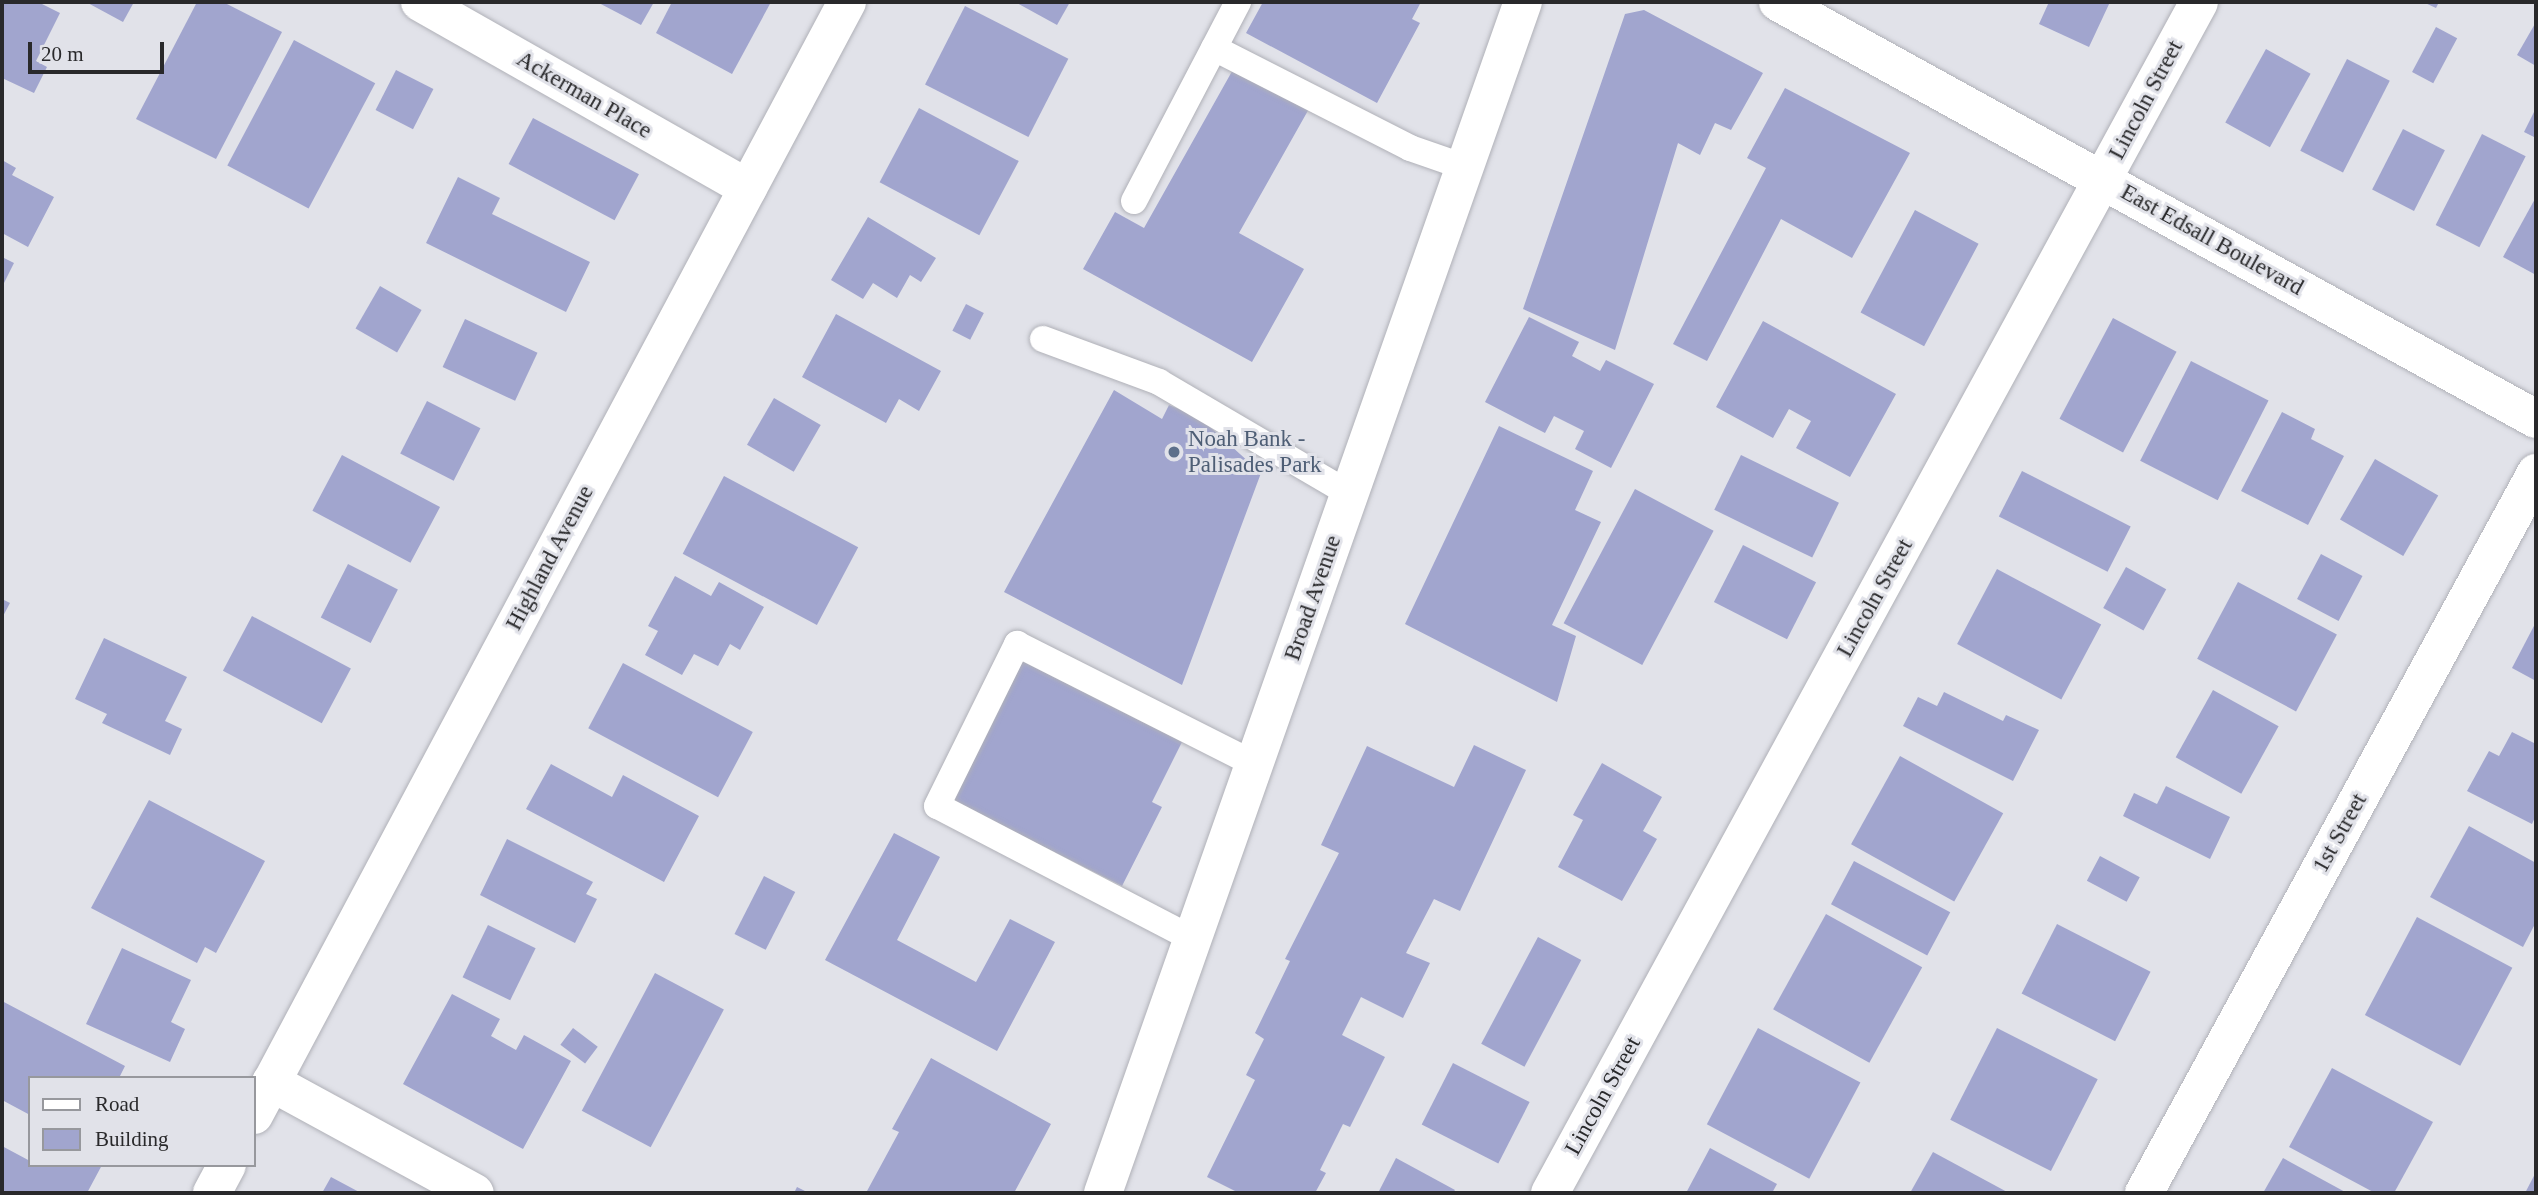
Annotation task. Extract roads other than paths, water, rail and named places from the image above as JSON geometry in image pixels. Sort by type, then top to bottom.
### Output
[{"type":"street","name":"Ackerman Place","points":[[421,2],[748,188]]},
{"type":"street","name":"Highland Avenue","points":[[262,1098],[847,2]]},
{"type":"street","name":"Broad Avenue","points":[[1103,1193],[1523,2]]},
{"type":"street","name":"East Edsall Boulevard","points":[[1778,2],[2536,419]]},
{"type":"street","name":"Lincoln Street","points":[[1550,1193],[2199,2]]},
{"type":"street","name":"1st Street","points":[[2144,1193],[2536,473]]},
{"type":"street","points":[[262,1098],[475,1193]]},
{"type":"street","points":[[212,1193],[226,1167]]},
{"type":"lane","points":[[1134,201],[1238,2]]},
{"type":"lane","points":[[1214,48],[1410,148],[1465,167]]},
{"type":"lane","points":[[1043,339],[1158,382],[1350,494]]},
{"type":"lane","points":[[1193,939],[937,806],[1017,644],[1255,764]]},
{"type":"place","name":"Noah Bank - Palisades Park","points":[[1174,452]]}]
